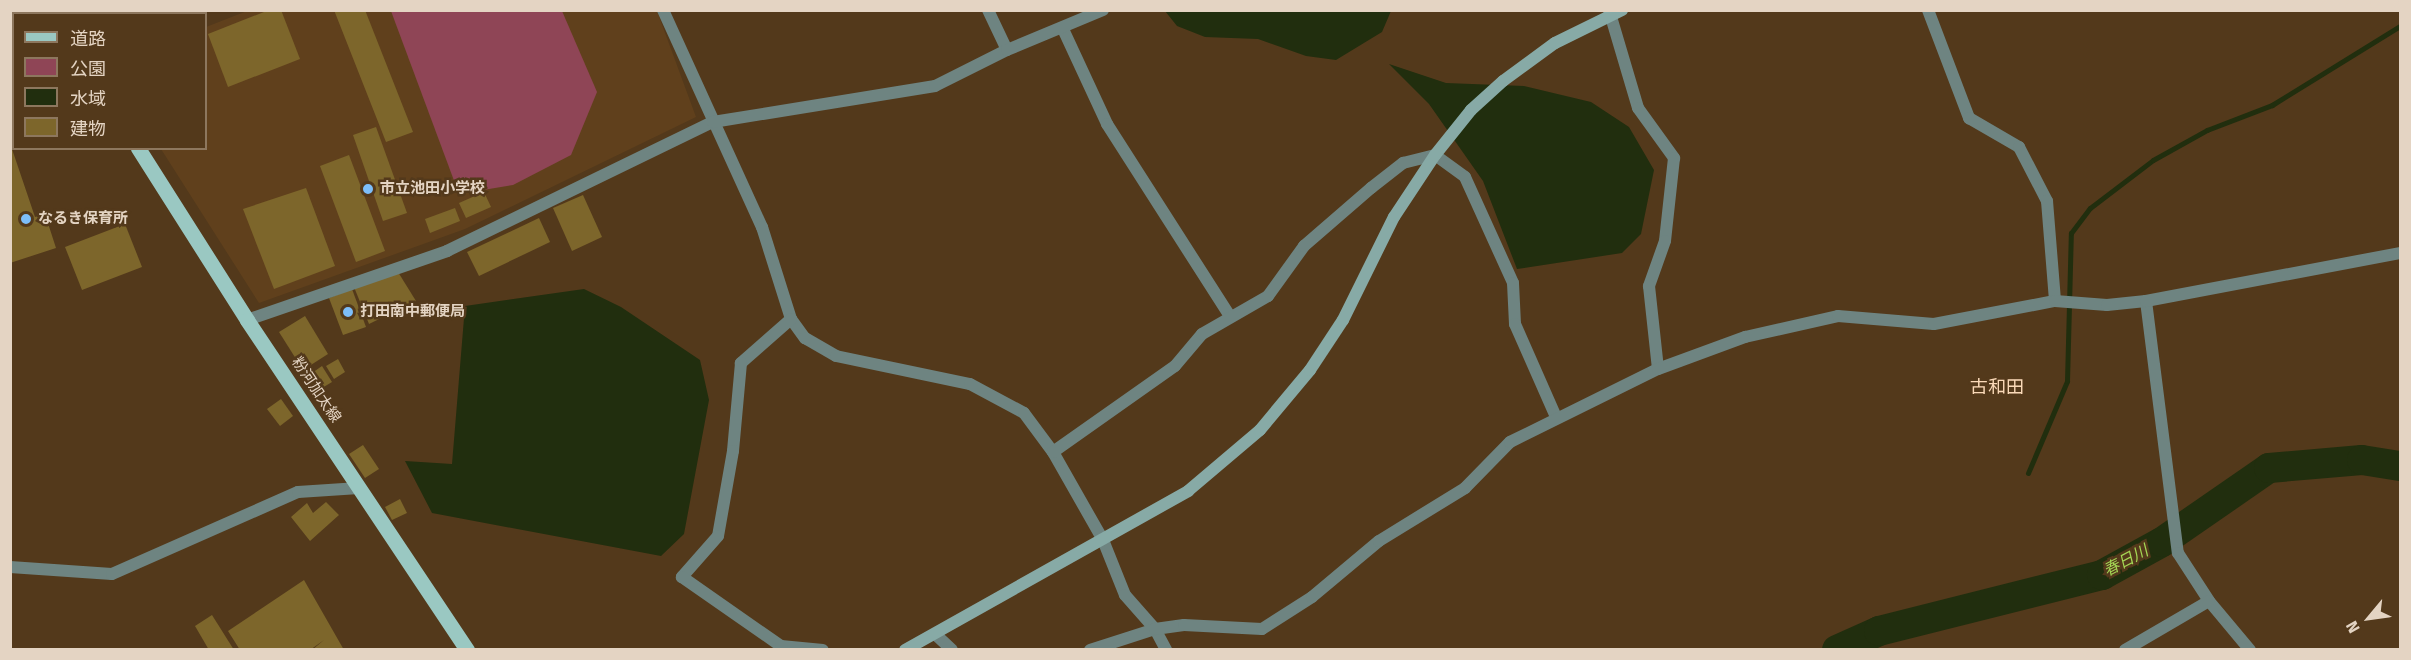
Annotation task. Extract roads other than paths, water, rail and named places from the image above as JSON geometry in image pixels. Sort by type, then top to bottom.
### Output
[{"type":"main road","name":"粉河加太線","points":[[139,150],[248,321],[467,650]]},
{"type":"street","points":[[663,10],[762,227],[791,319],[805,338],[836,356],[970,384],[1024,413],[1053,452],[1103,540],[1125,595],[1155,629],[1167,650]]},
{"type":"street","points":[[988,10],[1007,50]]},
{"type":"street","points":[[248,321],[447,251],[713,122],[935,86],[1007,50],[1063,29],[1103,10]]},
{"type":"street","points":[[1928,10],[1969,118],[2019,147],[2048,201],[2055,301]]},
{"type":"street","points":[[905,650],[1188,491],[1260,430],[1310,370],[1343,320],[1395,217],[1435,155],[1471,110],[1503,81],[1555,44],[1614,12],[1638,108],[1674,158],[1665,241],[1649,286],[1658,369]]},
{"type":"street","points":[[1063,29],[1107,124],[1230,316]]},
{"type":"street","points":[[1053,452],[1175,366],[1202,334],[1268,296],[1304,246],[1403,163],[1435,155]]},
{"type":"street","points":[[1435,155],[1465,177],[1513,283],[1515,324],[1556,417]]},
{"type":"street","points":[[1090,650],[1155,629],[1184,625],[1262,629],[1312,597],[1379,540],[1465,488],[1510,441],[1658,369],[1744,337],[1838,316],[1934,324],[2055,301],[2107,305],[2145,301],[2400,253]]},
{"type":"street","points":[[2145,301],[2169,498],[2178,552],[2209,601],[2250,650]]},
{"type":"street","points":[[791,319],[741,363],[733,451],[718,536],[682,577],[781,646],[823,650]]},
{"type":"street","points":[[10,567],[112,574],[298,492],[359,488]]},
{"type":"street","points":[[2125,650],[2209,601]]},
{"type":"street","points":[[934,634],[952,650]]},
{"type":"water","points":[[1165,11],[1391,11],[1382,32],[1336,60],[1306,56],[1258,39],[1205,37],[1177,26]]},
{"type":"water","points":[[1389,64],[1446,83],[1524,86],[1591,102],[1629,127],[1654,170],[1641,234],[1622,253],[1517,269],[1483,181],[1429,104]]},
{"type":"water","points":[[584,289],[621,307],[700,360],[709,400],[684,534],[661,556],[432,513],[405,461],[452,464],[465,306]]},
{"type":"waterway","points":[[2028,473],[2067,381],[2071,233],[2090,208],[2153,160],[2207,130],[2272,105],[2400,26]]},
{"type":"waterway","name":"春日川","points":[[1837,650],[1879,631],[2102,575],[2162,542],[2269,468],[2362,460],[2400,466]]},
{"type":"place","name":"市立池田小学校","points":[[368,189]]},
{"type":"place","name":"なるき保育所","points":[[26,219]]},
{"type":"place","name":"打田南中郵便局","points":[[348,312]]},
{"type":"district","name":"古和田","points":[[1997,387]]}]
